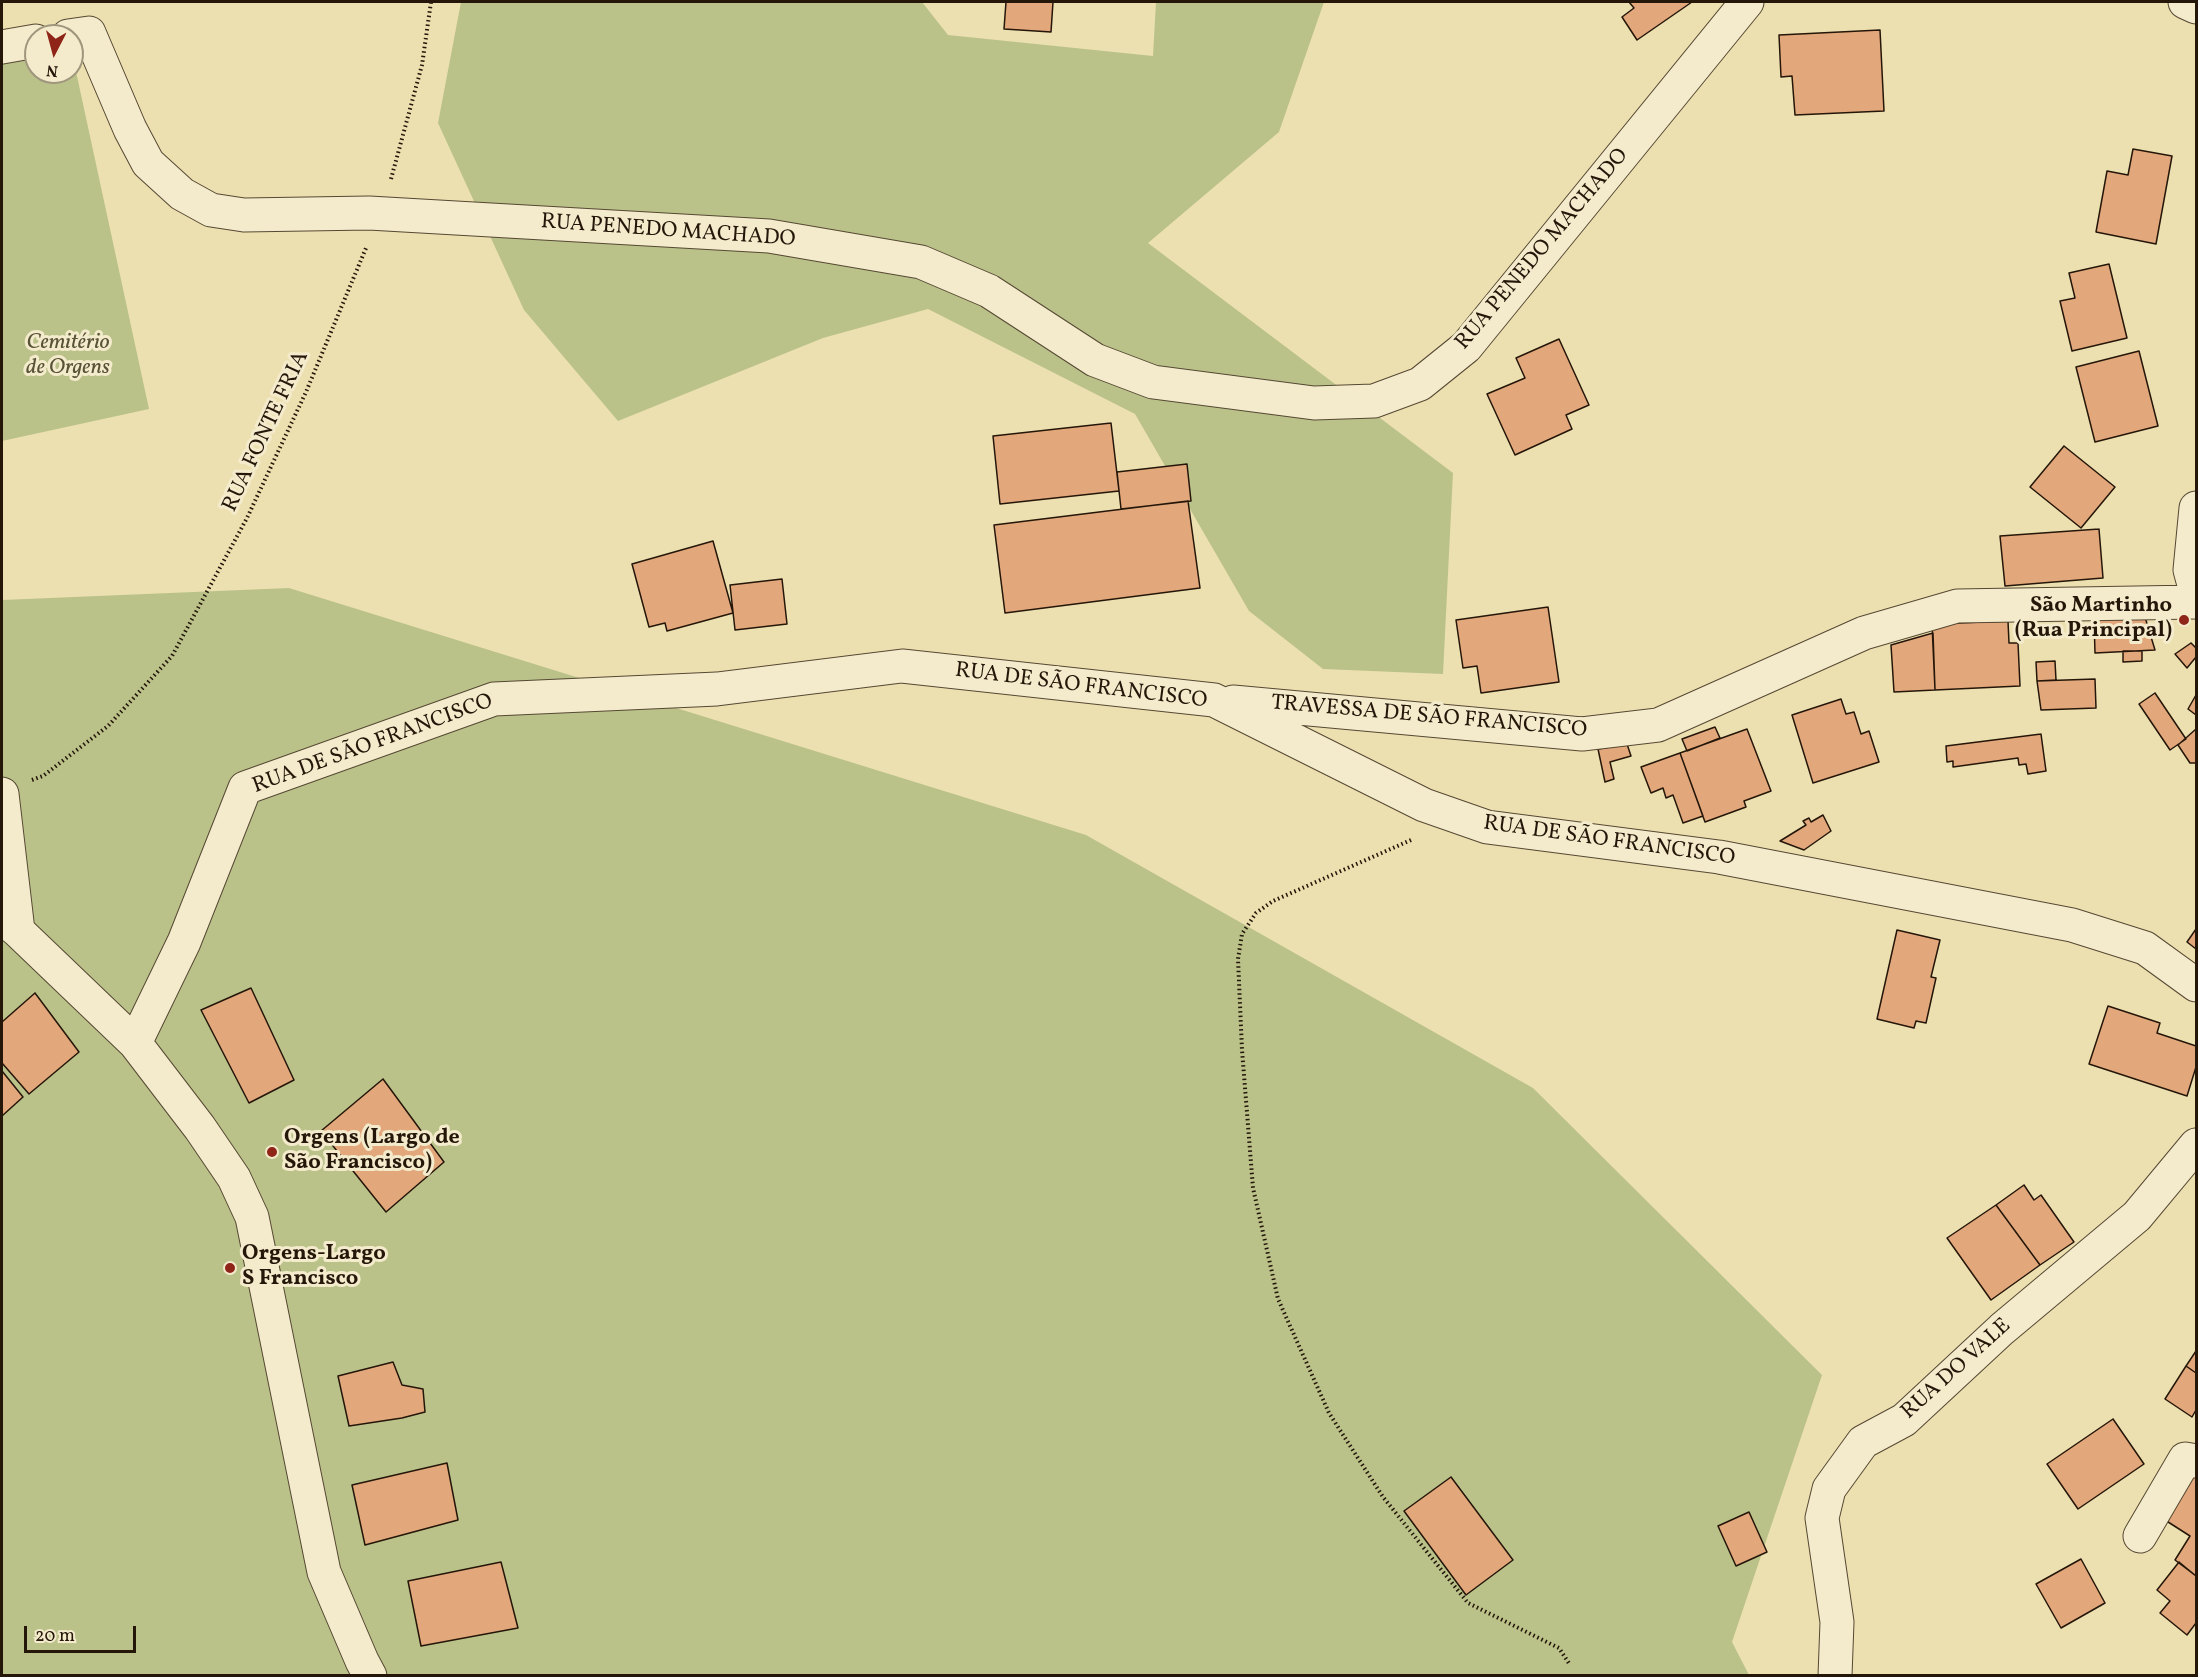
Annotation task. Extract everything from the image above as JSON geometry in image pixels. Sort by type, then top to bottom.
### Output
[{"type":"street","name":"RUA PENEDO MACHADO","points":[[84,45],[148,163],[182,194],[211,210],[244,215],[382,213],[769,236],[921,262],[989,291],[1095,360],[1154,382],[1314,403],[1374,401],[1420,384],[1466,347],[1747,2]]},
{"type":"street","points":[[2185,2],[2196,7]]},
{"type":"street","points":[[2,47],[24,43]]},
{"type":"street","points":[[2196,508],[2190,570],[2196,592]]},
{"type":"street","name":"TRAVESSA DE SÃO FRANCISCO","points":[[1214,700],[1582,734],[1658,725],[1864,633],[1956,606],[2196,602]]},
{"type":"street","name":"RUA DE SÃO FRANCISCO","points":[[135,1043],[184,942],[245,788],[494,699],[717,689],[902,666],[1214,700],[1424,806],[1487,827],[1719,857],[2072,925],[2145,948],[2196,985]]},
{"type":"street","points":[[12,789],[10,925],[135,1043],[200,1128],[234,1178],[252,1217],[324,1572],[370,1676]]},
{"type":"street","name":"RUA DO VALE","points":[[1835,1676],[1837,1623],[1822,1518],[1829,1489],[1863,1442],[1904,1420],[2002,1329],[2138,1216],[2196,1145]]},
{"type":"street","points":[[2140,1536],[2185,1459],[2196,1461]]},
{"type":"path","name":"RUA FONTE FRIA","points":[[12,789],[43,776],[108,726],[172,656],[257,497],[306,393],[343,300],[382,213],[422,65],[431,2]]},
{"type":"path","points":[[1453,815],[1405,843],[1273,901],[1256,913],[1242,934],[1238,958],[1253,1188],[1278,1299],[1329,1413],[1383,1497],[1468,1603],[1559,1648],[1570,1665]]},
{"type":"green space","points":[[461,2],[922,2],[948,35],[1153,56],[1156,2],[1324,2],[1279,132],[1148,243],[1453,473],[1443,674],[1323,669],[1249,611],[1135,414],[928,309],[823,338],[618,421],[524,310],[438,123]]},
{"type":"green space","name":"Cemitério de Orgens","points":[[24,58],[24,84],[79,84],[149,409],[2,441],[2,63]]},
{"type":"green space","points":[[289,588],[1086,835],[1533,1088],[1822,1375],[1732,1642],[1749,1675],[2,1675],[2,600]]},
{"type":"building","points":[[1006,2],[1053,2],[1051,32],[1004,29]]},
{"type":"building","points":[[1629,2],[1692,2],[1637,40],[1622,17],[1634,8]]},
{"type":"building","points":[[1880,30],[1884,111],[1795,115],[1792,76],[1781,77],[1779,35]]},
{"type":"building","points":[[2133,149],[2172,156],[2156,244],[2096,232],[2107,171],[2128,175]]},
{"type":"building","points":[[2109,264],[2127,338],[2072,351],[2060,301],[2075,298],[2069,273]]},
{"type":"building","points":[[1559,339],[1589,405],[1566,415],[1572,429],[1515,455],[1487,394],[1525,378],[1516,358]]},
{"type":"building","points":[[2139,351],[2158,426],[2095,442],[2076,367]]},
{"type":"building","points":[[1111,423],[1119,491],[1000,504],[993,436]]},
{"type":"building","points":[[2064,446],[2115,487],[2081,528],[2030,487]]},
{"type":"building","points":[[1187,464],[1191,501],[1121,509],[1117,472]]},
{"type":"building","points":[[1188,501],[1200,588],[1005,613],[994,525]]},
{"type":"building","points":[[2099,529],[2103,578],[2005,586],[2000,536]]},
{"type":"building","points":[[713,541],[733,613],[667,631],[665,623],[649,627],[632,564]]},
{"type":"building","points":[[782,579],[787,624],[735,630],[730,585]]},
{"type":"building","points":[[1548,607],[1559,682],[1481,693],[1477,666],[1463,668],[1456,620]]},
{"type":"building","points":[[2145,617],[2155,650],[2095,653],[2094,620]]},
{"type":"building","points":[[2008,621],[2009,643],[2018,643],[2020,686],[1935,690],[1932,624]]},
{"type":"building","points":[[1933,633],[1935,690],[1894,692],[1891,645]]},
{"type":"building","points":[[2191,643],[2196,648],[2196,657],[2187,668],[2175,654]]},
{"type":"building","points":[[2123,651],[2142,651],[2142,661],[2123,662]]},
{"type":"building","points":[[2055,661],[2056,680],[2037,681],[2036,662]]},
{"type":"building","points":[[2095,679],[2096,708],[2041,710],[2037,681]]},
{"type":"building","points":[[2155,693],[2186,739],[2170,750],[2139,704]]},
{"type":"building","points":[[2196,695],[2196,715],[2188,709]]},
{"type":"building","points":[[1841,699],[1846,714],[1854,712],[1861,734],[1869,731],[1879,762],[1813,783],[1792,715]]},
{"type":"building","points":[[1715,727],[1720,738],[1687,751],[1682,739]]},
{"type":"building","points":[[1747,729],[1771,791],[1744,801],[1746,807],[1705,822],[1680,753]]},
{"type":"building","points":[[2196,729],[2196,763],[2190,763],[2178,745]]},
{"type":"building","points":[[2041,734],[2046,771],[2028,774],[2026,764],[2019,765],[2018,758],[1953,767],[1953,761],[1947,762],[1946,746]]},
{"type":"building","points":[[1627,744],[1631,756],[1610,762],[1614,779],[1605,782],[1598,749]]},
{"type":"building","points":[[1680,753],[1703,816],[1683,823],[1673,795],[1666,798],[1663,788],[1651,793],[1641,767]]},
{"type":"building","points":[[1823,815],[1831,831],[1804,850],[1780,841],[1806,825],[1803,821],[1809,818],[1811,822]]},
{"type":"building","points":[[2196,929],[2196,949],[2187,942]]},
{"type":"building","points":[[1897,930],[1940,940],[1931,977],[1936,978],[1926,1023],[1916,1021],[1914,1028],[1877,1019]]},
{"type":"building","points":[[251,988],[294,1080],[249,1103],[201,1010]]},
{"type":"building","points":[[35,993],[79,1052],[29,1094],[2,1063],[2,1022]]},
{"type":"building","points":[[2108,1006],[2160,1023],[2157,1033],[2196,1046],[2196,1067],[2187,1096],[2089,1064]]},
{"type":"building","points":[[2,1071],[23,1097],[2,1116]]},
{"type":"building","points":[[383,1079],[444,1162],[386,1212],[321,1131]]},
{"type":"building","points":[[2024,1185],[2034,1200],[2041,1195],[2074,1242],[2040,1265],[1996,1205]]},
{"type":"building","points":[[1996,1205],[2040,1265],[1991,1300],[1947,1238]]},
{"type":"building","points":[[2196,1351],[2196,1373],[2186,1366]]},
{"type":"building","points":[[393,1362],[402,1385],[423,1389],[425,1412],[349,1426],[338,1376]]},
{"type":"building","points":[[2186,1366],[2196,1373],[2196,1410],[2192,1417],[2165,1399]]},
{"type":"building","points":[[2113,1419],[2144,1464],[2078,1509],[2047,1464]]},
{"type":"building","points":[[447,1463],[458,1520],[365,1545],[352,1485]]},
{"type":"building","points":[[2196,1473],[2196,1576],[2175,1560],[2190,1536],[2154,1513]]},
{"type":"building","points":[[1451,1477],[1513,1560],[1466,1595],[1404,1511]]},
{"type":"building","points":[[1749,1512],[1767,1552],[1736,1566],[1718,1526]]},
{"type":"building","points":[[2081,1559],[2105,1603],[2061,1628],[2036,1584]]},
{"type":"building","points":[[501,1562],[518,1628],[421,1646],[408,1581]]},
{"type":"building","points":[[2179,1562],[2196,1576],[2196,1623],[2187,1635],[2160,1613],[2170,1601],[2157,1590]]},
{"type":"place","name":"São Martinho (Rua Principal)","points":[[2184,620]]},
{"type":"place","name":"Orgens (Largo de São Francisco)","points":[[272,1152]]},
{"type":"place","name":"Orgens-Largo S Francisco","points":[[230,1268]]}]
